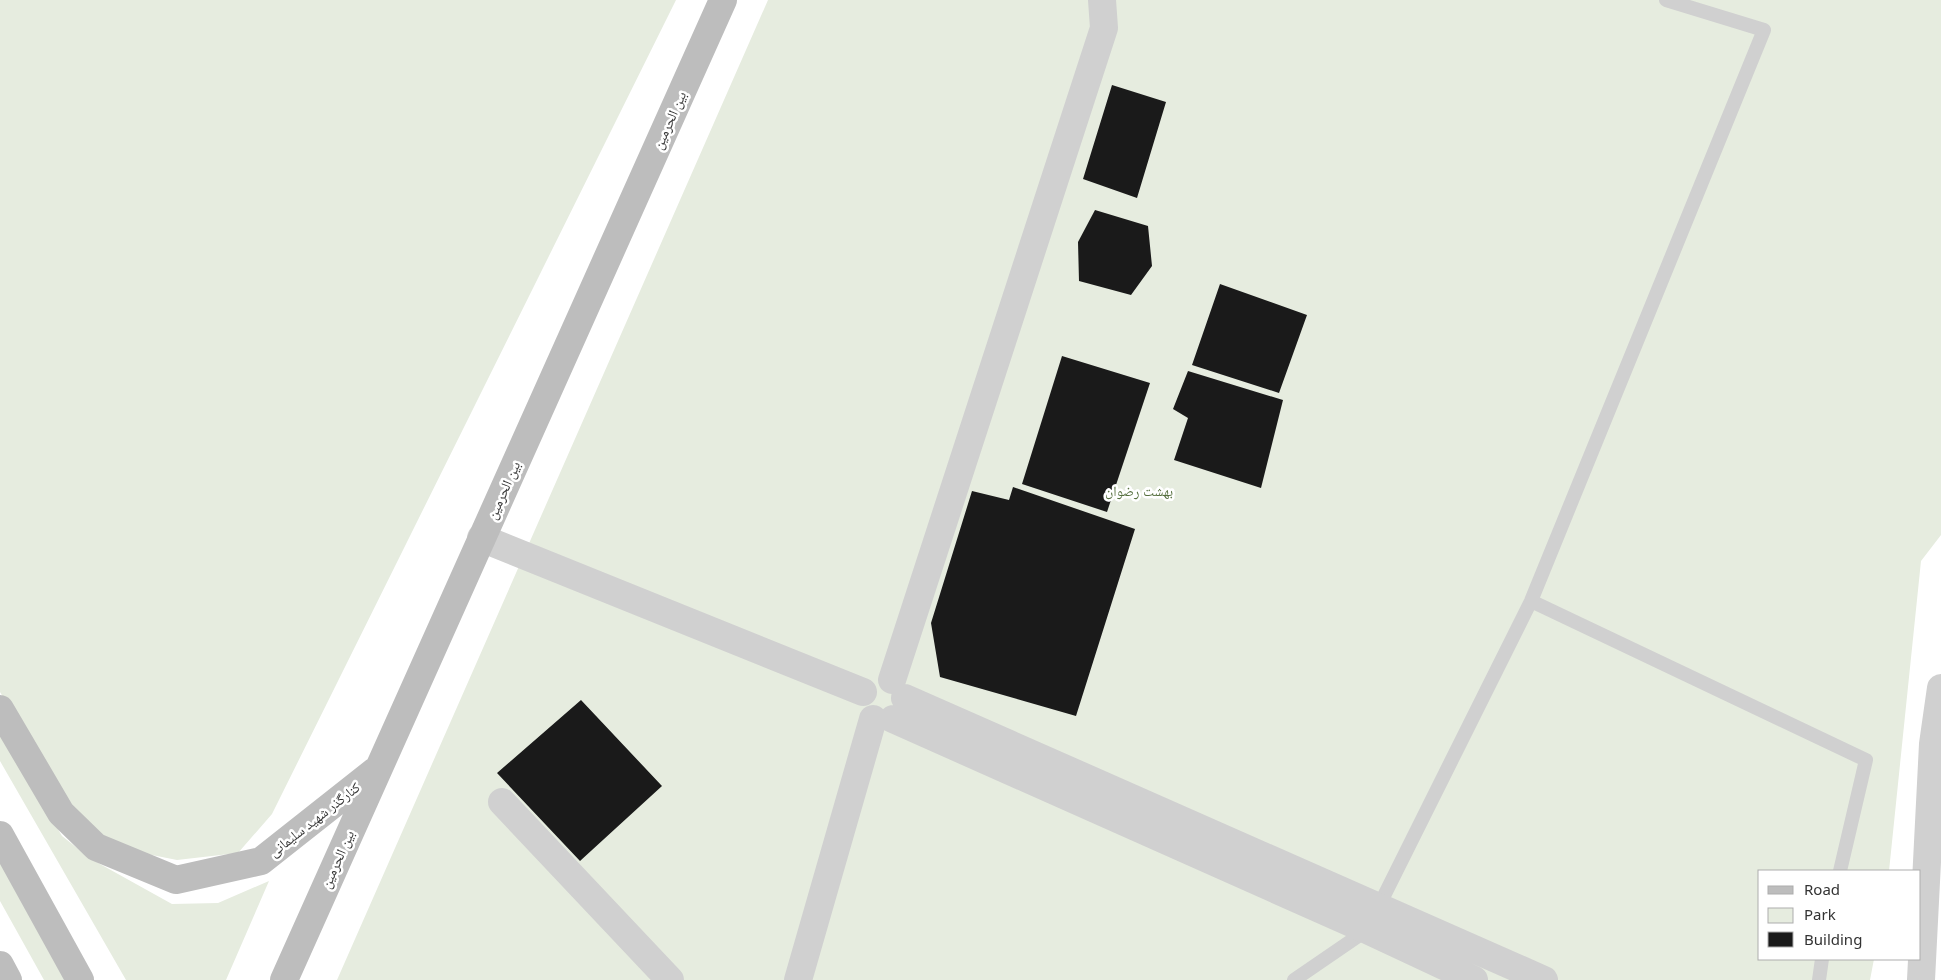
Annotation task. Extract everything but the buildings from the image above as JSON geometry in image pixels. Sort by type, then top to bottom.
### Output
[{"type":"street","name":"بین الحرمین","points":[[284,980],[723,0]]},
{"type":"street","points":[[798,980],[891,704],[1104,28],[1102,0]]},
{"type":"street","points":[[481,538],[863,692],[871,682],[877,679],[891,704],[1373,919],[1544,980]]},
{"type":"street","points":[[1921,980],[1933,890],[1937,746],[1941,688]]},
{"type":"street","name":"کنارگذر شهید سلیمانی","points":[[0,709],[61,813],[96,847],[176,880],[261,861],[378,769]]},
{"type":"street","points":[[502,802],[670,980]]},
{"type":"street","points":[[0,835],[80,980]]},
{"type":"street","points":[[1373,919],[1474,980]]},
{"type":"street","points":[[0,966],[8,980]]},
{"type":"lane","points":[[1294,980],[1373,919],[1531,601],[1764,30],[1666,0]]},
{"type":"lane","points":[[1531,601],[1866,760],[1840,870]]},
{"type":"lane","points":[[1819,980],[1822,960]]},
{"type":"green space","points":[[0,0],[676,0],[272,814],[238,853],[177,860],[137,852],[98,837],[68,809],[0,692]]},
{"type":"green space","name":"بهشت رضوان","points":[[768,0],[1941,0],[1941,535],[1921,561],[1889,870],[1758,870],[1758,960],[1874,960],[1870,980],[337,980]]},
{"type":"green space","points":[[0,732],[62,836],[91,859],[172,904],[218,903],[269,881],[226,980],[126,980],[0,761]]},
{"type":"green space","points":[[0,857],[70,980],[44,980],[0,901]]}]
